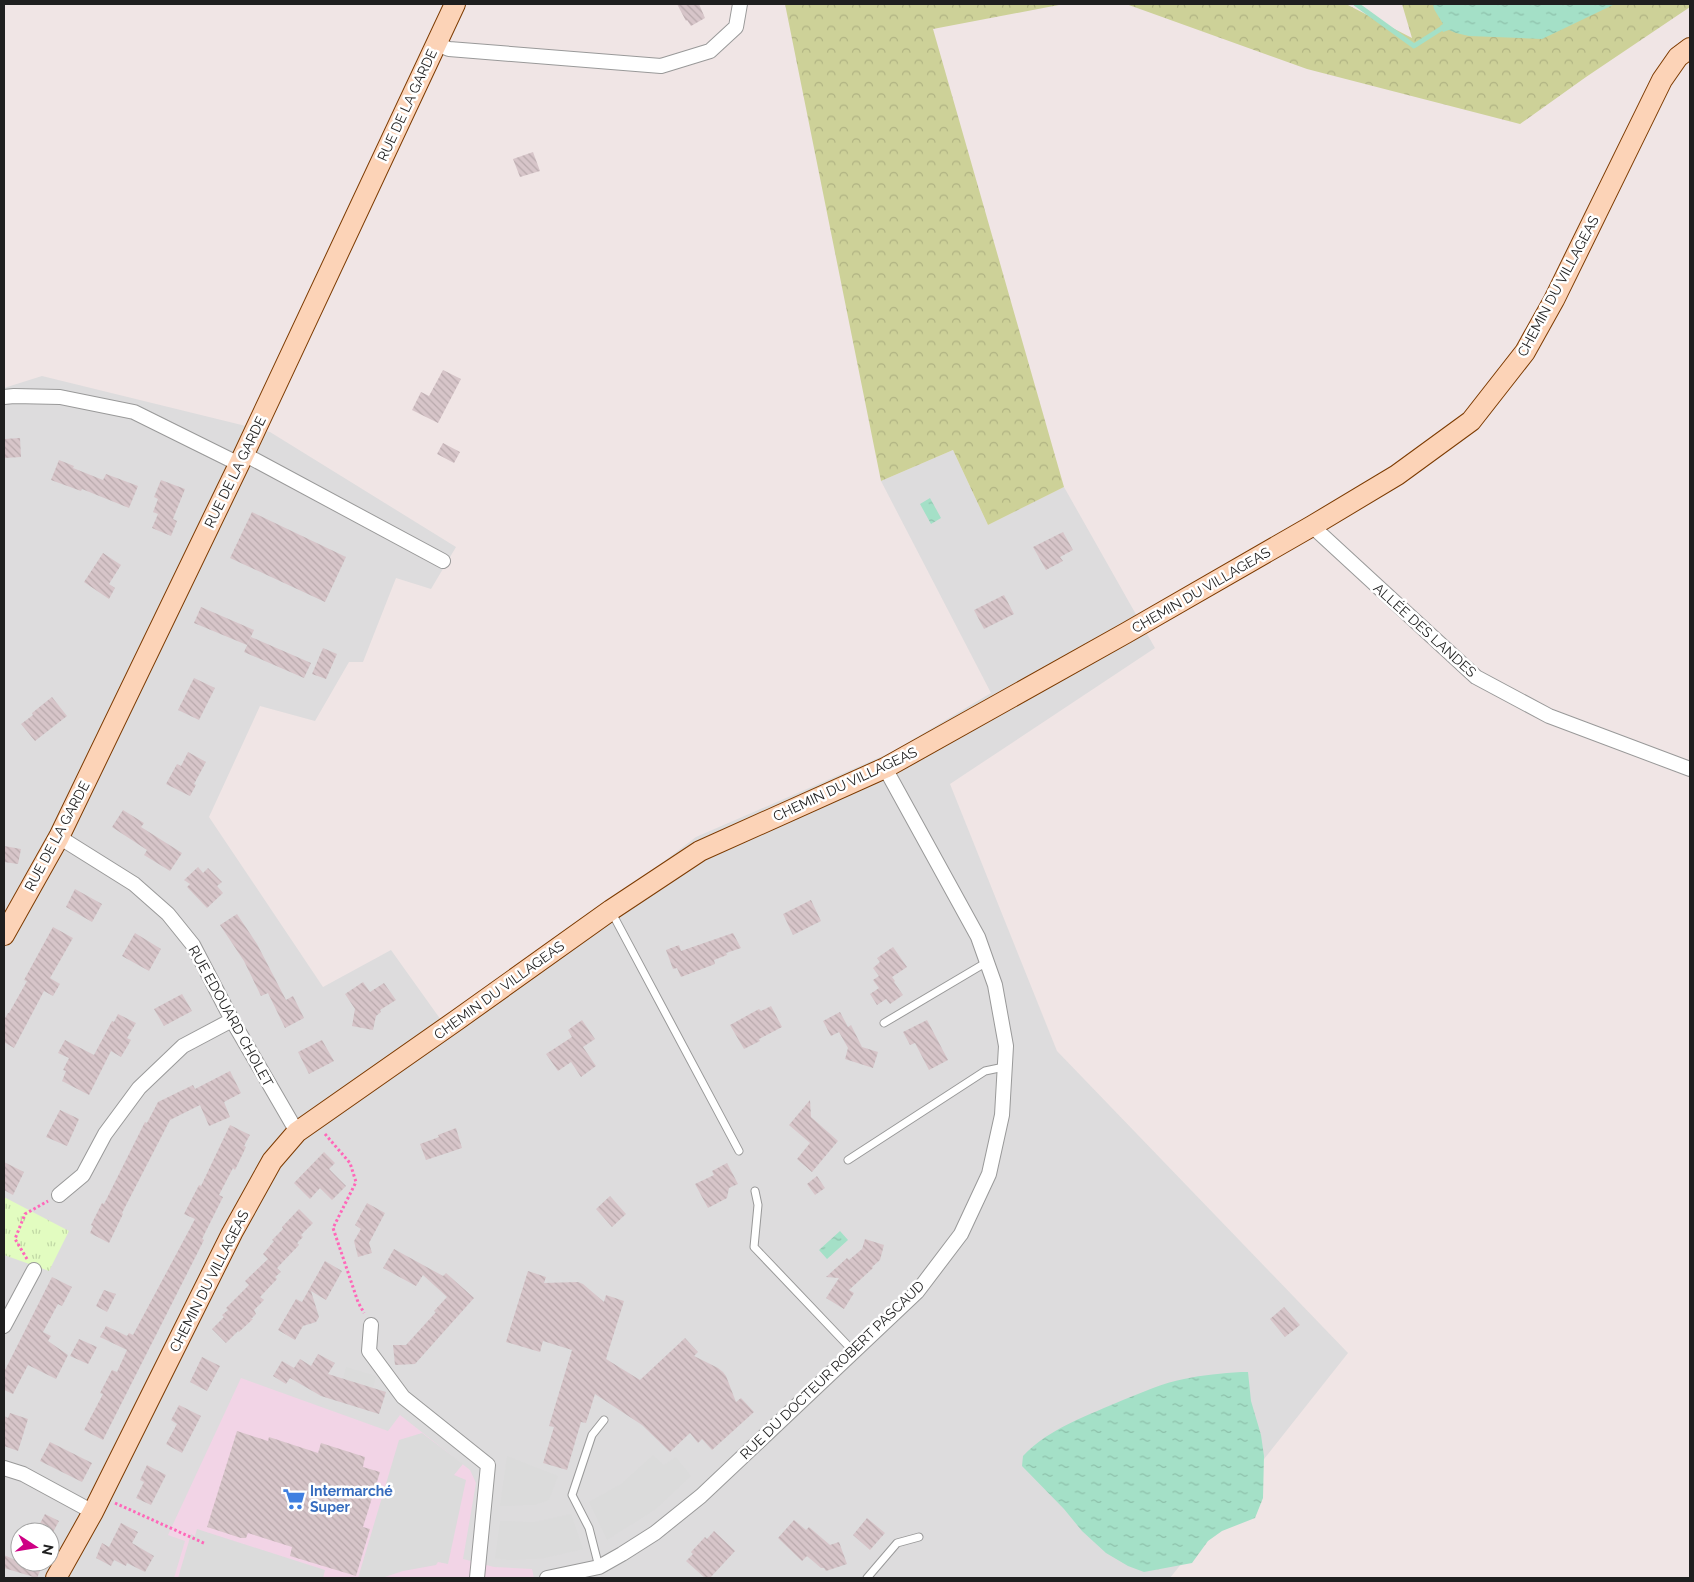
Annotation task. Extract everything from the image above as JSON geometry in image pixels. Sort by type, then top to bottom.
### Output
[{"type":"street","name":"RUE DE LA GARDE","points":[[4,935],[59,837],[242,459],[455,4]]},
{"type":"street","points":[[436,44],[449,49],[661,66],[710,51],[736,27],[740,4]]},
{"type":"street","name":"CHEMIN DU VILLAGEAS","points":[[56,1578],[96,1504],[232,1233],[272,1161],[305,1126],[611,910],[700,851],[885,768],[1312,526],[1397,475],[1471,421],[1525,352],[1554,300],[1662,80],[1678,57],[1690,48]]},
{"type":"street","points":[[4,397],[60,397],[134,412],[242,459],[443,561]]},
{"type":"street","name":"ALLÉE DES LANDES","points":[[1312,526],[1476,677],[1549,716],[1690,768]]},
{"type":"street","name":"RUE DU DOCTEUR ROBERT PASCAUD","points":[[547,1578],[600,1572],[622,1554],[655,1533],[702,1496],[918,1292],[961,1234],[989,1174],[1002,1115],[1006,1046],[995,985],[978,937],[885,768]]},
{"type":"street","name":"RUE EDOUARD CHOLET","points":[[59,837],[134,884],[168,914],[193,945],[232,1020],[305,1126]]},
{"type":"street","points":[[59,1196],[83,1174],[105,1134],[139,1088],[183,1046],[232,1020]]},
{"type":"street","points":[[4,1326],[34,1270]]},
{"type":"street","points":[[371,1325],[369,1351],[403,1397],[488,1464],[477,1578]]},
{"type":"street","points":[[4,1468],[96,1504]]},
{"type":"lane","points":[[611,910],[739,1151]]},
{"type":"lane","points":[[884,1023],[987,962]]},
{"type":"lane","points":[[848,1160],[985,1071],[1004,1066]]},
{"type":"lane","points":[[755,1191],[758,1205],[754,1247],[854,1352]]},
{"type":"lane","points":[[600,1572],[589,1528],[572,1495],[592,1435],[604,1420]]},
{"type":"lane","points":[[868,1578],[897,1543],[919,1537]]},
{"type":"path","points":[[305,1126],[350,1163],[356,1182],[332,1228],[358,1302],[371,1325]]},
{"type":"path","points":[[34,1270],[15,1239],[25,1214],[59,1196]]},
{"type":"path","points":[[96,1504],[206,1544]]},
{"type":"shaded area","points":[[42,376],[270,432],[456,547],[431,589],[396,578],[363,662],[349,662],[315,721],[260,706],[209,817],[323,987],[391,950],[446,1027],[696,837],[892,752],[991,693],[881,481],[953,450],[988,525],[1064,487],[1155,648],[950,784],[1057,1051],[1348,1353],[1170,1578],[4,1578],[4,388]]},
{"type":"shaded area","points":[[346,1367],[376,1376],[373,1388],[343,1379]]},
{"type":"shaded area","points":[[241,1378],[388,1431],[400,1415],[470,1470],[476,1483],[463,1559],[494,1567],[532,1569],[534,1578],[174,1578],[185,1541],[168,1535]]},
{"type":"shaded area","points":[[422,1433],[463,1464],[454,1475],[466,1480],[448,1564],[438,1562],[436,1565],[403,1571],[382,1578],[358,1578],[399,1440]]},
{"type":"shaded area","points":[[653,1455],[664,1465],[676,1457],[691,1476],[656,1509],[607,1540],[589,1502],[621,1484]]},
{"type":"shaded area","points":[[507,1456],[558,1476],[549,1500],[535,1505],[500,1506]]},
{"type":"shaded area","points":[[571,1514],[583,1549],[545,1558],[507,1560],[495,1558],[500,1521],[535,1522]]},
{"type":"shaded area","points":[[197,1529],[325,1570],[323,1578],[178,1578],[191,1534],[195,1536]]},
{"type":"green space","points":[[785,4],[1064,4],[933,29],[1064,487],[988,525],[953,450],[881,481]]},
{"type":"green space","points":[[1126,4],[1346,4],[1412,38],[1402,4],[1690,4],[1690,7],[1520,124],[1307,69]]},
{"type":"green space","points":[[4,1197],[69,1231],[49,1271],[4,1255]]},
{"type":"water","points":[[1433,4],[1615,4],[1542,39],[1469,36],[1449,30],[1443,32],[1440,26],[1443,24]]},
{"type":"water","points":[[930,498],[941,518],[931,524],[920,504]]},
{"type":"water","points":[[840,1231],[848,1240],[827,1259],[819,1250]]},
{"type":"water","points":[[1248,1372],[1251,1401],[1261,1435],[1264,1456],[1263,1498],[1255,1518],[1222,1531],[1208,1541],[1192,1563],[1144,1572],[1128,1566],[1106,1553],[1082,1531],[1064,1509],[1022,1466],[1023,1456],[1033,1446],[1057,1430],[1097,1411],[1161,1385],[1205,1375]]},
{"type":"building","points":[[677,4],[699,4],[705,18],[691,26],[686,21]]},
{"type":"building","points":[[533,152],[540,171],[520,177],[513,159]]},
{"type":"building","points":[[443,370],[461,379],[438,423],[412,410],[421,392],[429,396]]},
{"type":"building","points":[[20,438],[21,457],[4,458],[4,439]]},
{"type":"building","points":[[443,443],[460,452],[454,463],[437,454]]},
{"type":"building","points":[[59,460],[103,480],[106,474],[138,486],[129,508],[82,489],[81,491],[51,480]]},
{"type":"building","points":[[161,480],[185,489],[173,519],[177,521],[171,536],[152,528],[158,514],[153,512],[158,499],[154,497]]},
{"type":"building","points":[[252,512],[346,557],[325,602],[230,558]]},
{"type":"building","points":[[1063,532],[1073,550],[1060,557],[1063,561],[1046,570],[1033,547]]},
{"type":"building","points":[[103,553],[121,565],[109,584],[115,588],[109,599],[84,582]]},
{"type":"building","points":[[1004,595],[1014,614],[984,629],[974,610]]},
{"type":"building","points":[[201,607],[254,630],[247,645],[194,623]]},
{"type":"building","points":[[251,637],[311,663],[304,678],[244,652]]},
{"type":"building","points":[[323,648],[337,654],[326,679],[312,674]]},
{"type":"building","points":[[194,678],[215,688],[199,720],[178,710]]},
{"type":"building","points":[[52,697],[67,716],[35,741],[21,724]]},
{"type":"building","points":[[188,752],[206,762],[190,796],[166,784],[177,764],[181,766]]},
{"type":"building","points":[[123,810],[144,823],[141,827],[182,853],[170,871],[144,855],[147,850],[112,827]]},
{"type":"building","points":[[4,846],[21,849],[18,864],[4,862]]},
{"type":"building","points":[[198,867],[203,873],[208,868],[222,882],[217,886],[223,893],[207,908],[187,887],[190,884],[184,880]]},
{"type":"building","points":[[75,889],[102,904],[92,922],[66,907]]},
{"type":"building","points":[[811,900],[821,921],[793,935],[783,914]]},
{"type":"building","points":[[237,914],[257,944],[286,1000],[293,996],[304,1018],[285,1028],[268,993],[261,996],[244,961],[220,925]]},
{"type":"building","points":[[53,927],[73,938],[50,978],[60,984],[53,996],[44,991],[14,1048],[4,1042],[4,1020],[27,981],[24,980]]},
{"type":"building","points":[[135,933],[161,949],[149,971],[122,956]]},
{"type":"building","points":[[733,933],[741,948],[726,953],[727,955],[714,960],[715,964],[681,977],[677,968],[673,969],[666,950],[679,945],[681,951]]},
{"type":"building","points":[[893,947],[907,967],[892,977],[903,995],[890,1004],[886,999],[877,1005],[870,994],[879,988],[873,980],[879,976],[873,968],[880,962],[877,958]]},
{"type":"building","points":[[363,982],[370,992],[384,983],[396,1000],[380,1010],[381,1012],[376,1016],[373,1030],[352,1026],[355,1009],[345,994]]},
{"type":"building","points":[[182,994],[192,1011],[164,1026],[154,1009]]},
{"type":"building","points":[[771,1006],[782,1027],[744,1049],[730,1025],[759,1009],[761,1011]]},
{"type":"building","points":[[840,1012],[848,1027],[851,1025],[862,1047],[878,1052],[873,1068],[845,1059],[848,1048],[839,1032],[831,1036],[823,1021]]},
{"type":"building","points":[[118,1014],[136,1023],[127,1038],[131,1040],[121,1057],[111,1051],[89,1095],[62,1081],[66,1071],[63,1070],[69,1058],[58,1053],[65,1040],[94,1055],[112,1021],[114,1022]]},
{"type":"building","points":[[582,1020],[595,1039],[583,1047],[596,1066],[581,1077],[571,1062],[558,1071],[546,1054],[572,1037],[568,1030]]},
{"type":"building","points":[[927,1020],[948,1060],[929,1070],[915,1043],[910,1045],[903,1032]]},
{"type":"building","points":[[322,1040],[334,1061],[309,1074],[298,1052]]},
{"type":"building","points":[[230,1071],[241,1093],[224,1102],[230,1117],[209,1126],[200,1105],[170,1120],[122,1213],[109,1243],[90,1233],[93,1226],[91,1225],[102,1203],[104,1204],[145,1122],[147,1123],[158,1102],[193,1085],[195,1089]]},
{"type":"building","points":[[810,1100],[811,1117],[838,1141],[812,1172],[797,1159],[810,1143],[789,1125]]},
{"type":"building","points":[[60,1110],[79,1119],[67,1146],[46,1137]]},
{"type":"building","points":[[230,1125],[250,1135],[244,1146],[246,1147],[235,1170],[233,1168],[219,1195],[223,1197],[202,1239],[204,1240],[103,1440],[84,1430],[103,1394],[100,1393],[112,1370],[117,1372],[127,1350],[100,1337],[106,1326],[127,1336],[129,1333],[133,1335],[195,1219],[184,1214],[199,1185],[201,1186]]},
{"type":"building","points":[[456,1128],[462,1148],[426,1160],[420,1144]]},
{"type":"building","points":[[324,1152],[335,1163],[329,1169],[346,1186],[332,1200],[320,1188],[310,1199],[294,1183]]},
{"type":"building","points":[[4,1162],[24,1172],[13,1195],[4,1190]]},
{"type":"building","points":[[727,1163],[738,1184],[729,1188],[727,1198],[708,1208],[695,1184],[714,1175],[712,1171]]},
{"type":"building","points":[[817,1176],[825,1188],[815,1195],[807,1184]]},
{"type":"building","points":[[610,1196],[626,1214],[612,1227],[596,1209]]},
{"type":"building","points":[[367,1203],[385,1213],[369,1243],[372,1253],[358,1257],[354,1241],[361,1229],[355,1225]]},
{"type":"building","points":[[299,1209],[313,1223],[301,1235],[303,1237],[297,1243],[299,1245],[277,1268],[281,1272],[260,1297],[264,1300],[254,1310],[256,1314],[251,1319],[253,1319],[226,1343],[212,1329],[224,1317],[222,1315],[228,1310],[226,1308],[249,1285],[245,1281],[268,1259],[263,1254],[274,1241],[272,1240],[283,1229],[282,1227]]},
{"type":"building","points":[[865,1239],[884,1245],[880,1260],[849,1290],[854,1293],[844,1309],[826,1298],[839,1278],[826,1277],[847,1258],[849,1260],[862,1249]]},
{"type":"building","points":[[394,1249],[443,1276],[446,1273],[474,1298],[415,1364],[395,1365],[393,1345],[406,1345],[447,1297],[423,1275],[416,1286],[383,1268]]},
{"type":"building","points":[[325,1261],[342,1271],[326,1300],[311,1291],[319,1317],[316,1322],[303,1326],[295,1340],[278,1330],[296,1299],[302,1302]]},
{"type":"building","points":[[528,1271],[546,1277],[544,1283],[578,1282],[583,1284],[604,1302],[606,1295],[624,1301],[606,1359],[640,1380],[685,1338],[698,1352],[694,1356],[723,1372],[736,1402],[741,1398],[754,1412],[712,1450],[702,1439],[698,1443],[690,1433],[670,1452],[642,1425],[595,1394],[586,1423],[581,1422],[567,1470],[543,1463],[554,1427],[549,1426],[572,1350],[543,1341],[540,1352],[506,1342]]},
{"type":"building","points":[[52,1277],[72,1287],[62,1306],[58,1304],[43,1332],[51,1336],[48,1341],[68,1355],[56,1379],[28,1365],[13,1394],[4,1390],[4,1372]]},
{"type":"building","points":[[104,1290],[116,1294],[107,1312],[96,1306]]},
{"type":"building","points":[[1284,1307],[1300,1325],[1285,1337],[1270,1319]]},
{"type":"building","points":[[79,1339],[97,1347],[88,1364],[70,1356]]},
{"type":"building","points":[[318,1354],[335,1363],[328,1374],[386,1392],[379,1414],[321,1396],[290,1378],[286,1384],[273,1376],[282,1361],[294,1368],[300,1359],[311,1366]]},
{"type":"building","points":[[202,1357],[220,1366],[207,1391],[190,1382]]},
{"type":"building","points":[[179,1405],[201,1416],[182,1453],[166,1444],[177,1424],[171,1420]]},
{"type":"building","points":[[10,1413],[28,1419],[18,1451],[4,1446],[4,1416],[8,1418]]},
{"type":"building","name":"Intermarché Super","points":[[237,1431],[268,1441],[269,1437],[318,1453],[321,1443],[365,1457],[363,1467],[380,1472],[363,1527],[370,1529],[356,1576],[290,1556],[292,1547],[248,1533],[246,1538],[241,1538],[207,1527]]},
{"type":"building","points":[[50,1442],[92,1463],[82,1482],[40,1461]]},
{"type":"building","points":[[147,1465],[166,1475],[151,1505],[136,1498],[144,1482],[140,1480]]},
{"type":"building","points":[[45,1514],[59,1521],[58,1522],[41,1522]]},
{"type":"building","points":[[867,1518],[885,1533],[870,1550],[853,1535]]},
{"type":"building","points":[[794,1520],[806,1530],[809,1527],[830,1545],[839,1542],[847,1564],[826,1571],[807,1556],[802,1561],[778,1538]]},
{"type":"building","points":[[121,1523],[138,1532],[132,1543],[154,1556],[145,1572],[127,1563],[126,1566],[114,1560],[111,1566],[96,1558],[102,1543],[109,1547]]},
{"type":"building","points":[[714,1531],[735,1551],[710,1578],[705,1578],[686,1561],[693,1554],[691,1552],[705,1537],[707,1539]]},
{"type":"building","points":[[4,1555],[10,1558],[10,1570],[4,1568]]},
{"type":"building","points":[[17,1572],[40,1572],[37,1578]]},
{"type":"waterway","points":[[1356,4],[1414,46],[1447,25]]},
{"type":"place","name":"Intermarché Super","points":[[294,1499]]}]
